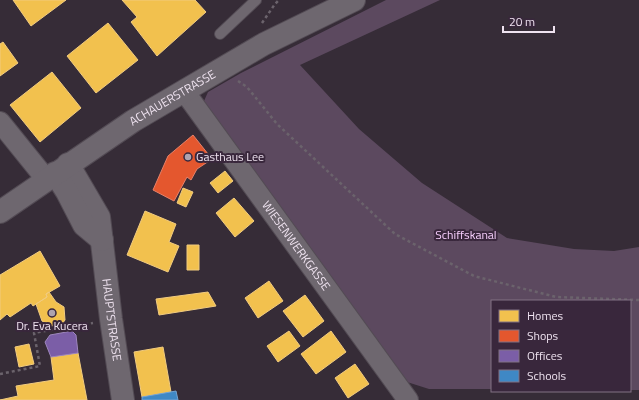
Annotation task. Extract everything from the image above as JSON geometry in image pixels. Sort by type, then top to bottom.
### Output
[{"type":"street","name":"ACHAUERSTRASSE","points":[[0,212],[133,121],[264,44],[354,0]]},
{"type":"street","name":"WIESENWERKGASSE","points":[[184,91],[408,400]]},
{"type":"street","points":[[0,122],[57,172]]},
{"type":"street","name":"HAUPTSTRASSE","points":[[57,172],[84,225],[102,240],[111,319],[123,400]]},
{"type":"lane","points":[[220,34],[256,0]]},
{"type":"path","points":[[236,80],[247,87],[277,124],[395,234],[474,276],[556,297],[639,300]]},
{"type":"path","points":[[0,374],[40,366],[34,333],[111,319]]},
{"type":"green space","name":"Schiffskanal","points":[[386,0],[440,0],[300,65],[359,129],[422,183],[507,238],[574,249],[614,251],[639,247],[639,390],[631,390],[631,300],[491,300],[491,389],[429,389],[407,382],[397,374],[204,101],[208,92],[241,73]]},
{"type":"building: Homes","points":[[13,0],[66,0],[31,26]]},
{"type":"building: Homes","points":[[122,0],[195,0],[206,12],[157,56],[131,22],[137,17]]},
{"type":"building: Homes","points":[[108,23],[138,60],[96,93],[67,56]]},
{"type":"building: Homes","points":[[3,42],[18,63],[0,76],[0,44]]},
{"type":"building: Homes","points":[[52,72],[81,108],[40,142],[10,105]]},
{"type":"building: Homes","points":[[225,171],[233,181],[218,193],[210,183]]},
{"type":"building: Homes","points":[[183,188],[193,192],[186,207],[177,203]]},
{"type":"building: Homes","points":[[234,198],[254,221],[235,237],[216,213]]},
{"type":"building: Homes","points":[[145,211],[176,224],[169,242],[179,246],[168,272],[127,255]]},
{"type":"building: Homes","points":[[187,245],[199,245],[199,270],[187,270]]},
{"type":"building: Homes","points":[[40,251],[60,286],[46,294],[47,297],[33,306],[31,303],[10,317],[7,314],[0,320],[0,275]]},
{"type":"building: Homes","points":[[269,281],[283,301],[258,318],[245,298]]},
{"type":"building: Homes","name":"Dr. Eva Kucera","points":[[49,292],[56,302],[64,307],[65,320],[62,324],[51,326],[42,321],[36,304],[47,297],[46,294]]},
{"type":"building: Homes","points":[[208,292],[216,306],[159,315],[156,299]]},
{"type":"building: Homes","points":[[305,295],[324,321],[303,337],[283,311]]},
{"type":"building: Homes","points":[[289,331],[300,346],[278,362],[267,346]]},
{"type":"building: Homes","points":[[331,331],[346,352],[316,374],[301,354]]},
{"type":"building: Homes","points":[[29,344],[34,364],[19,367],[15,347]]},
{"type":"building: Homes","points":[[163,347],[171,392],[142,397],[134,352]]},
{"type":"building: Homes","points":[[78,353],[87,400],[0,400],[18,396],[16,386],[54,380],[51,357]]},
{"type":"building: Homes","points":[[355,364],[369,384],[348,398],[335,378]]},
{"type":"building: Shops","points":[[193,135],[212,159],[197,169],[191,180],[187,177],[174,201],[153,190],[168,156]]},
{"type":"building: Offices","points":[[72,331],[76,335],[78,353],[51,357],[45,342],[50,335]]},
{"type":"building: Schools","points":[[176,391],[178,400],[142,400],[142,397]]},
{"type":"place","name":"Gasthaus Lee","points":[[188,157]]},
{"type":"place","name":"Dr. Eva Kucera","points":[[52,313]]}]
